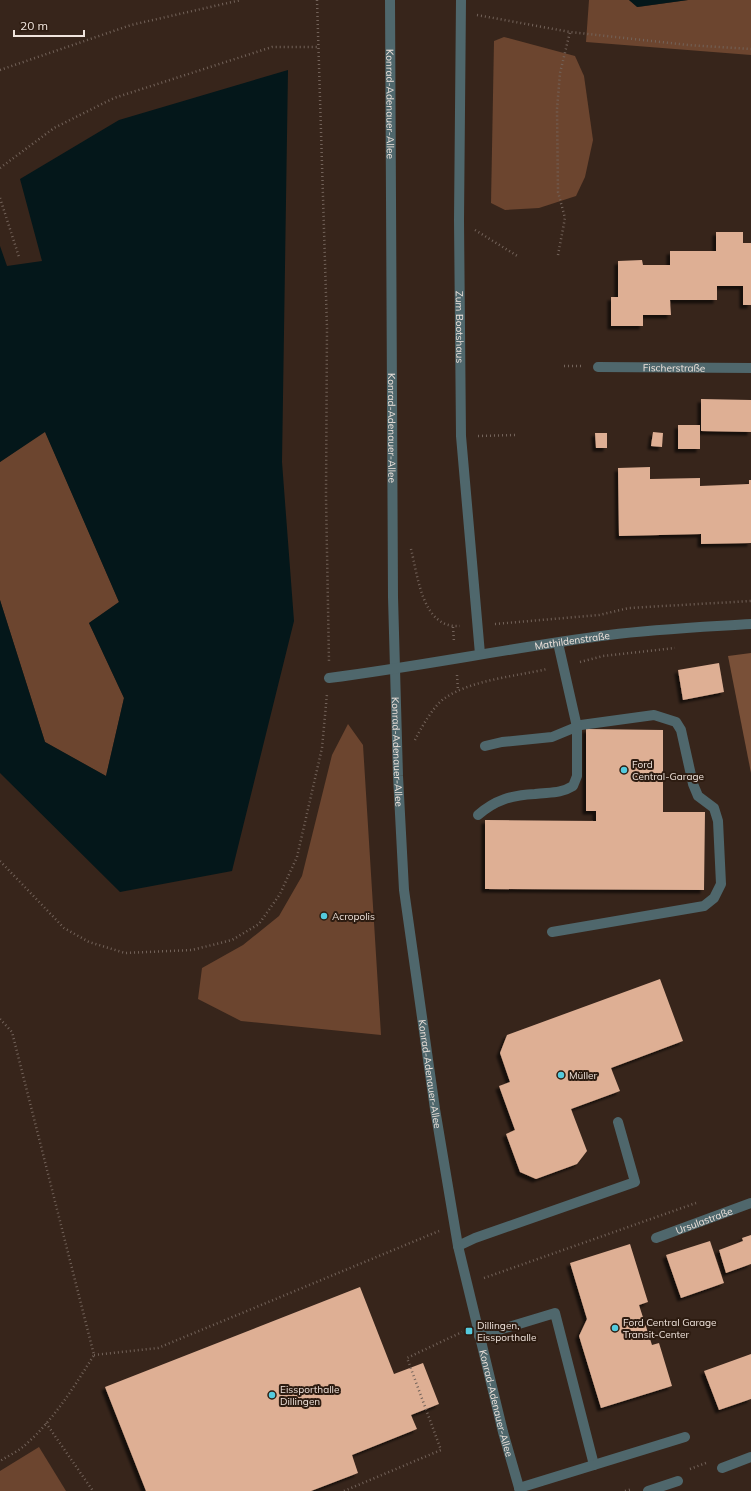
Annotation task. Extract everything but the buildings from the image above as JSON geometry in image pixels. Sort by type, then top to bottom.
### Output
[{"type":"street","name":"Konrad-Adenauer-Allee","points":[[390,0],[392,470],[395,670],[398,776],[404,890],[433,1101],[458,1246],[503,1432],[520,1490]]},
{"type":"street","name":"Zum Bootshaus","points":[[461,0],[459,220],[461,436],[480,654]]},
{"type":"street","name":"Fischerstraße","points":[[598,367],[751,368]]},
{"type":"street","name":"Mathildenstraße","points":[[329,678],[395,670],[480,654],[610,635],[751,624]]},
{"type":"street","points":[[478,815],[489,805],[512,796],[563,792],[573,786],[577,776],[577,727],[558,643]]},
{"type":"street","points":[[485,746],[502,742],[552,737],[577,727],[594,723],[654,715],[676,722],[681,730],[693,784],[698,796],[714,808],[718,821],[721,884],[714,898],[704,906],[552,932]]},
{"type":"street","points":[[458,1246],[475,1238],[635,1182],[618,1122]]},
{"type":"street","name":"Ursulastraße","points":[[656,1238],[751,1203]]},
{"type":"street","points":[[480,1336],[555,1313],[594,1465]]},
{"type":"street","points":[[520,1490],[685,1437]]},
{"type":"street","points":[[722,1468],[751,1458]]},
{"type":"street","points":[[648,1491],[678,1481]]},
{"type":"path","points":[[0,70],[131,25],[241,0]]},
{"type":"path","points":[[0,861],[64,928],[89,942],[125,953],[192,950],[232,940],[260,924],[280,894],[297,856],[322,748],[329,678],[326,497],[327,328],[317,0]]},
{"type":"path","points":[[461,12],[570,32],[688,46],[751,49]]},
{"type":"path","points":[[558,255],[565,218],[558,192],[557,109],[560,72],[570,32]]},
{"type":"path","points":[[0,168],[54,128],[114,98],[272,47],[319,47]]},
{"type":"path","points":[[0,198],[19,256]]},
{"type":"path","points":[[459,220],[519,256]]},
{"type":"path","points":[[461,436],[515,435]]},
{"type":"path","points":[[411,547],[423,594],[430,611],[439,621],[453,627],[599,615],[629,608],[670,604],[751,601]]},
{"type":"path","points":[[0,1019],[12,1032],[94,1355],[70,1395],[46,1423],[23,1447],[0,1461]]},
{"type":"path","points":[[466,1284],[698,1202]]},
{"type":"path","points":[[94,1355],[158,1348],[454,1224]]},
{"type":"path","points":[[344,1491],[441,1450],[407,1358],[477,1325]]},
{"type":"path","points":[[46,1423],[93,1491]]},
{"type":"shaded area","points":[[589,0],[629,0],[638,7],[688,0],[751,0],[751,55],[586,42]]},
{"type":"shaded area","points":[[629,0],[688,0],[637,7]]},
{"type":"shaded area","points":[[504,37],[575,56],[584,76],[593,140],[585,177],[576,196],[539,208],[505,210],[491,203],[494,41]]},
{"type":"shaded area","points":[[288,70],[282,462],[294,621],[232,871],[120,892],[0,773],[0,600],[45,742],[106,776],[124,698],[89,623],[119,602],[45,432],[0,462],[0,246],[7,266],[42,261],[20,179],[119,120]]},
{"type":"shaded area","points":[[45,431],[119,602],[89,623],[124,698],[106,776],[45,742],[0,600],[0,462]]},
{"type":"shaded area","points":[[751,653],[751,773],[728,656]]},
{"type":"shaded area","points":[[348,724],[363,745],[381,1035],[241,1021],[198,999],[202,968],[243,945],[279,916],[302,876],[332,755]]},
{"type":"shaded area","points":[[39,1447],[66,1491],[0,1491],[0,1471]]},
{"type":"place","name":"Ford Central-Garage","points":[[624,770]]},
{"type":"place","name":"Acropolis","points":[[324,916]]},
{"type":"place","name":"Müller","points":[[561,1075]]},
{"type":"place","name":"Ford Central Garage Transit-Center","points":[[615,1328]]},
{"type":"place","name":"Dillingen, Eissporthalle","points":[[469,1331]]},
{"type":"place","name":"Eissporthalle Dillingen","points":[[272,1395]]}]
